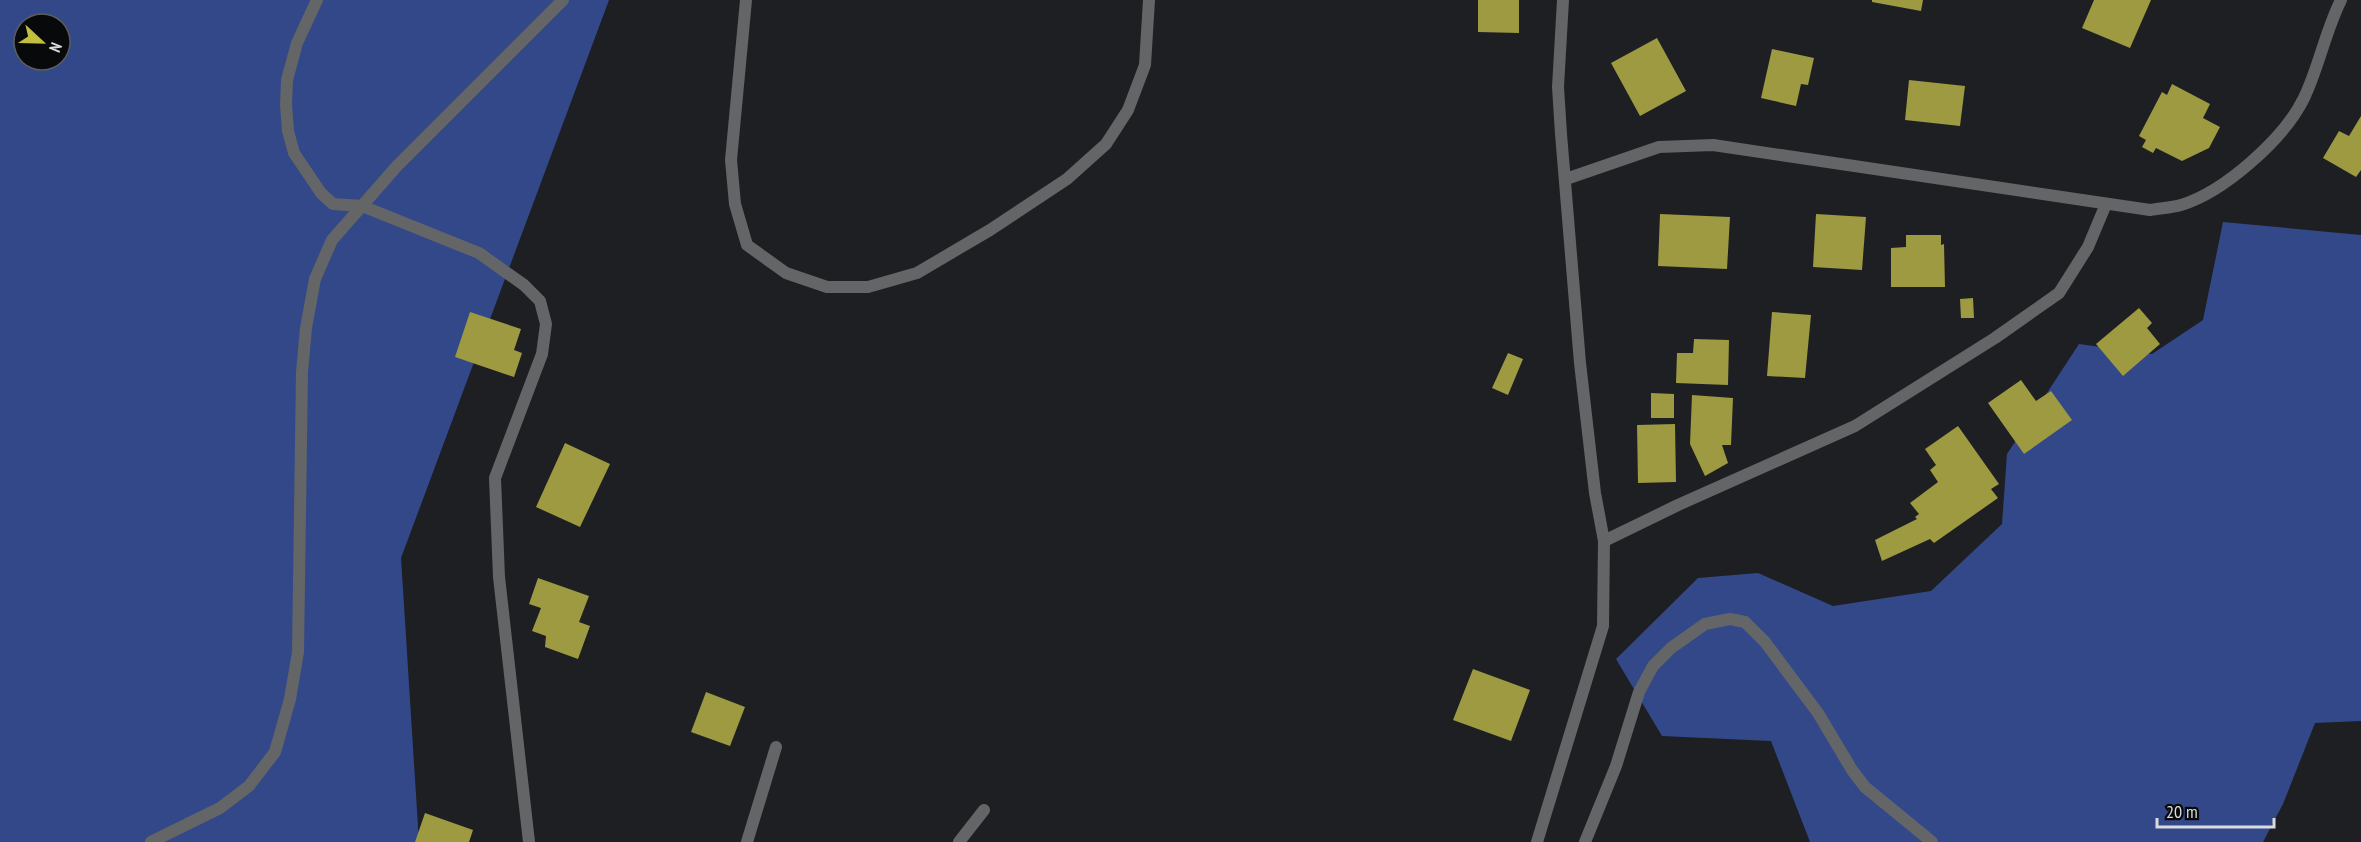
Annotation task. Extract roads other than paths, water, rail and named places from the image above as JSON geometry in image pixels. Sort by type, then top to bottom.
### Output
[{"type":"street","points":[[317,0],[297,43],[287,80],[288,132],[294,153],[321,193],[333,204],[362,206],[479,253],[524,285],[540,301],[546,324],[542,354],[495,478],[494,506],[529,842]]},
{"type":"street","points":[[151,842],[220,808],[249,786],[274,752],[290,699],[298,652],[302,372],[306,328],[315,279],[332,240],[397,166],[563,0]]},
{"type":"street","points":[[746,0],[731,160],[735,204],[747,245],[786,273],[827,287],[868,287],[917,273],[990,230],[1067,179],[1106,144],[1128,110],[1145,64],[1149,0]]},
{"type":"street","points":[[1537,842],[1603,626],[1604,541],[1580,363],[1558,87],[1563,0]]},
{"type":"street","points":[[1566,179],[1659,147],[1713,145],[2150,210],[2182,205],[2226,183],[2274,140],[2304,99],[2329,24],[2341,0]]},
{"type":"street","points":[[1604,541],[1678,505],[1855,426],[1995,338],[2059,293],[2088,247],[2106,204]]},
{"type":"street","points":[[1585,842],[1616,766],[1639,692],[1653,666],[1671,648],[1704,624],[1730,619],[1745,622],[1765,642],[1818,713],[1852,770],[1865,787],[1932,842]]},
{"type":"street","points":[[747,842],[776,747]]},
{"type":"street","points":[[959,842],[984,810]]}]
